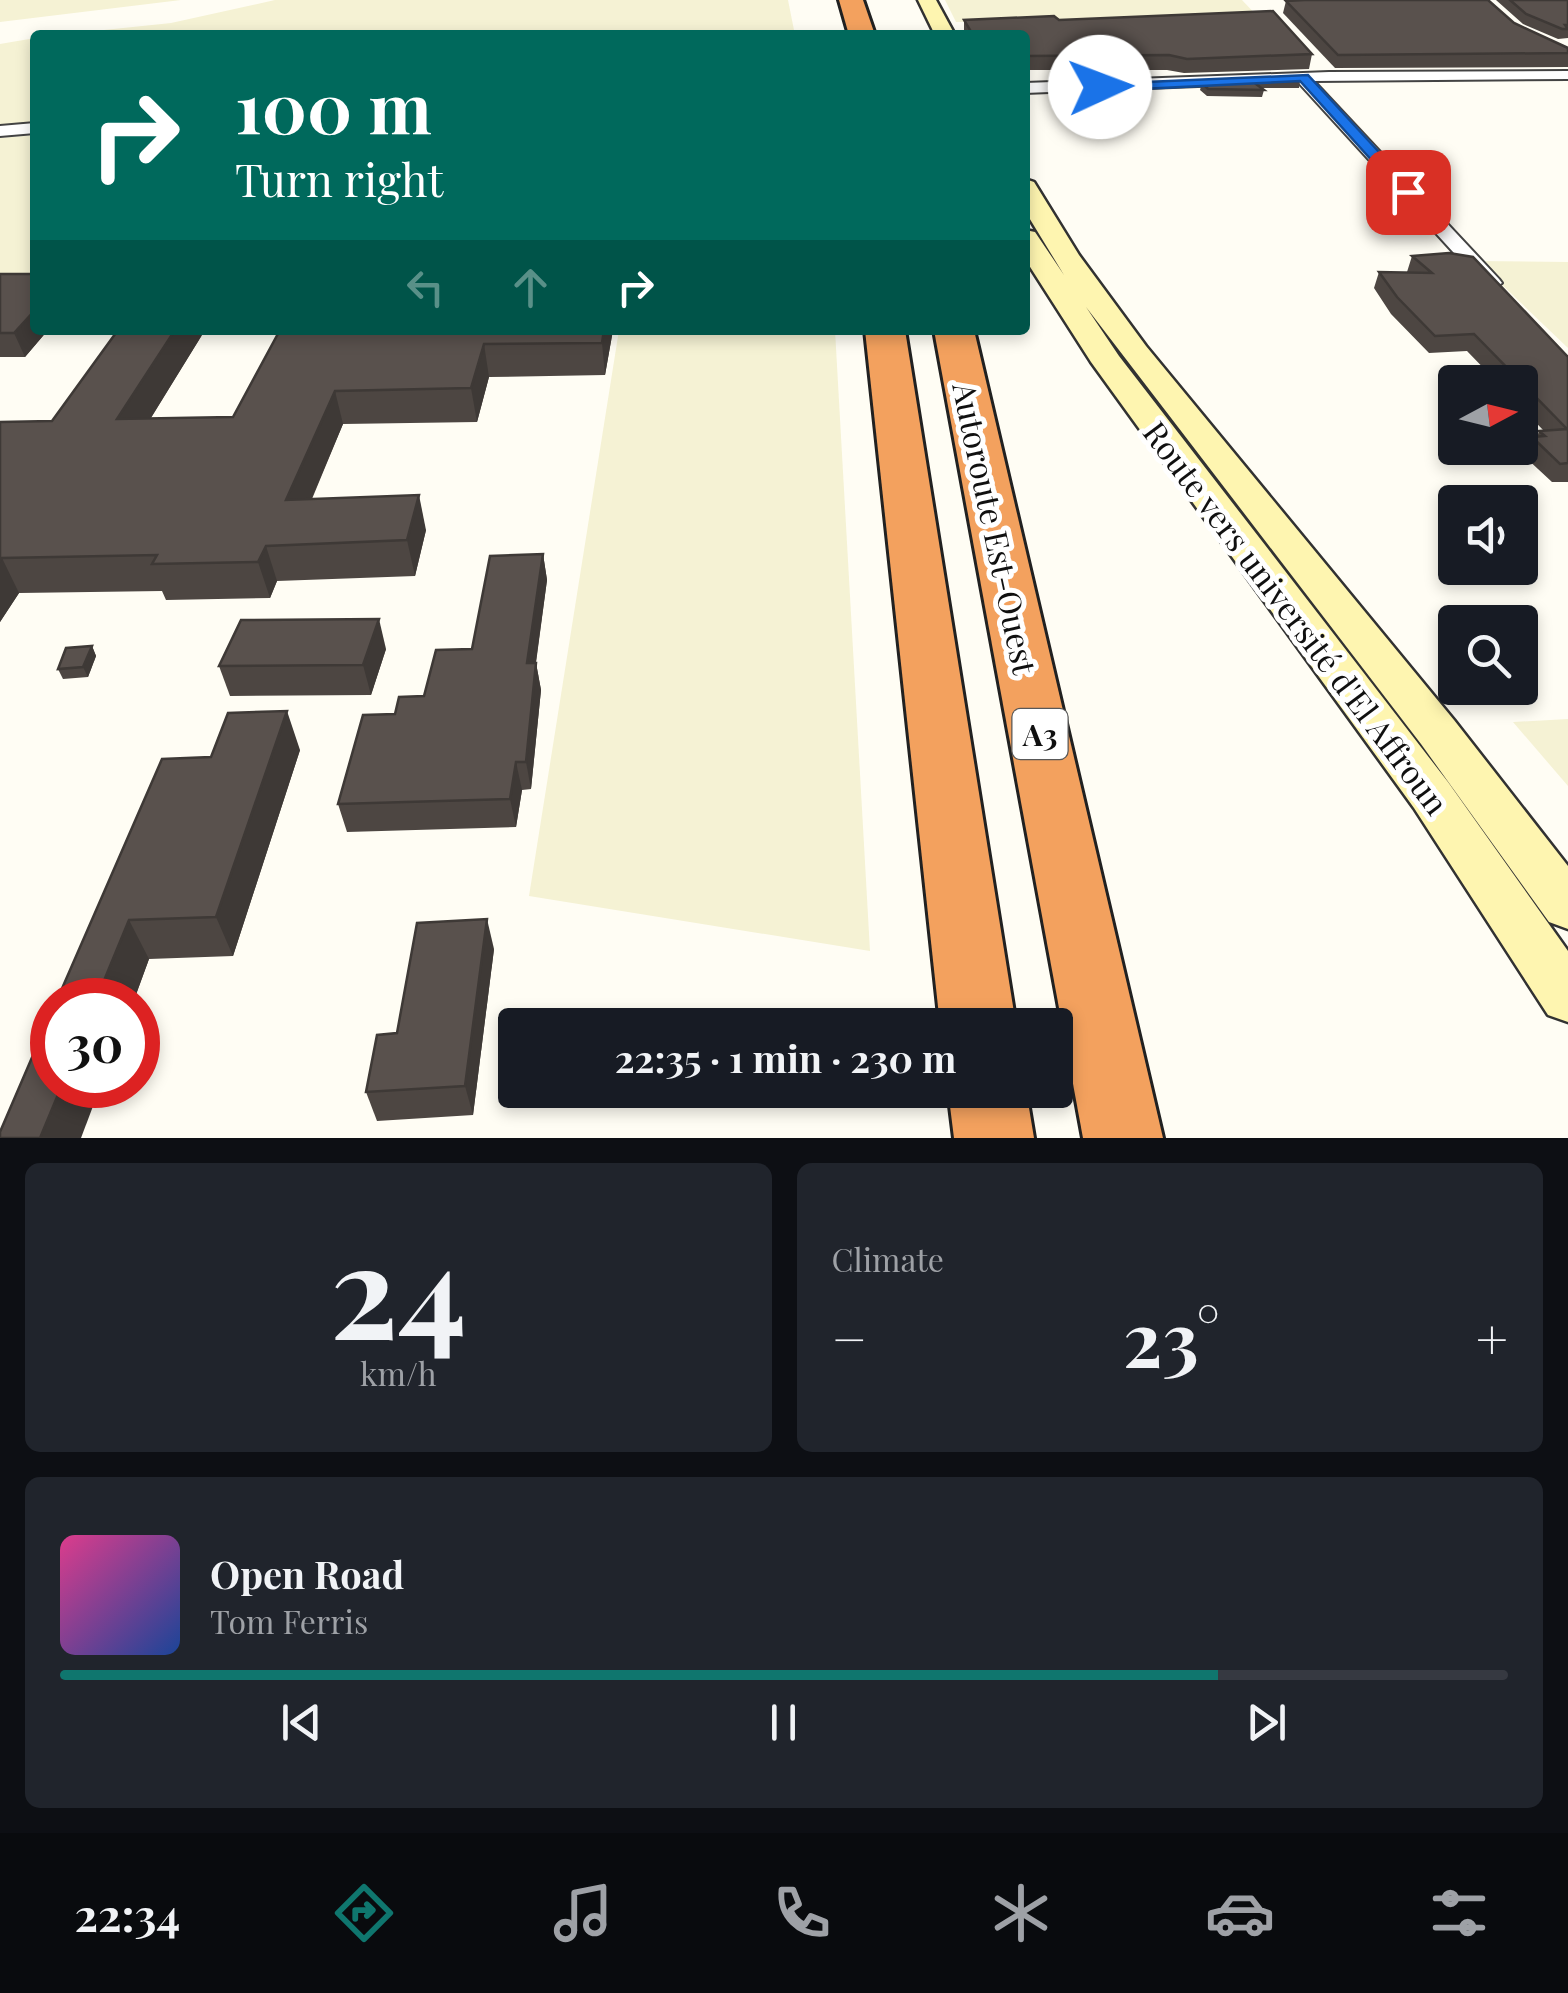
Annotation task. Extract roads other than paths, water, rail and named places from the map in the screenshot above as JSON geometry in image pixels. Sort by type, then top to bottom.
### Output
[{"type":"highway","points":[[850,0],[860,30]]},
{"type":"highway","points":[[886,335],[976,1008]]},
{"type":"highway","name":"Autoroute Est-Ouest","points":[[955,335],[1123,1138]]},
{"type":"highway","points":[[990,1108],[994,1138]]},
{"type":"main road","points":[[908,0],[922,30]]},
{"type":"main road","points":[[927,0],[942,30]]},
{"type":"main road","name":"Route vers université d'El Affroun","points":[[1030,196],[1077,273],[1139,358],[1482,790],[1568,907]]},
{"type":"main road","name":"Route vers université d'El Affroun","points":[[1030,246],[1106,362],[1441,810],[1568,997]]},
{"type":"street","points":[[1310,70],[1501,293]]},
{"type":"street","points":[[1030,88],[1310,70],[1329,76],[1568,75]]},
{"type":"street","points":[[0,131],[30,128]]}]
